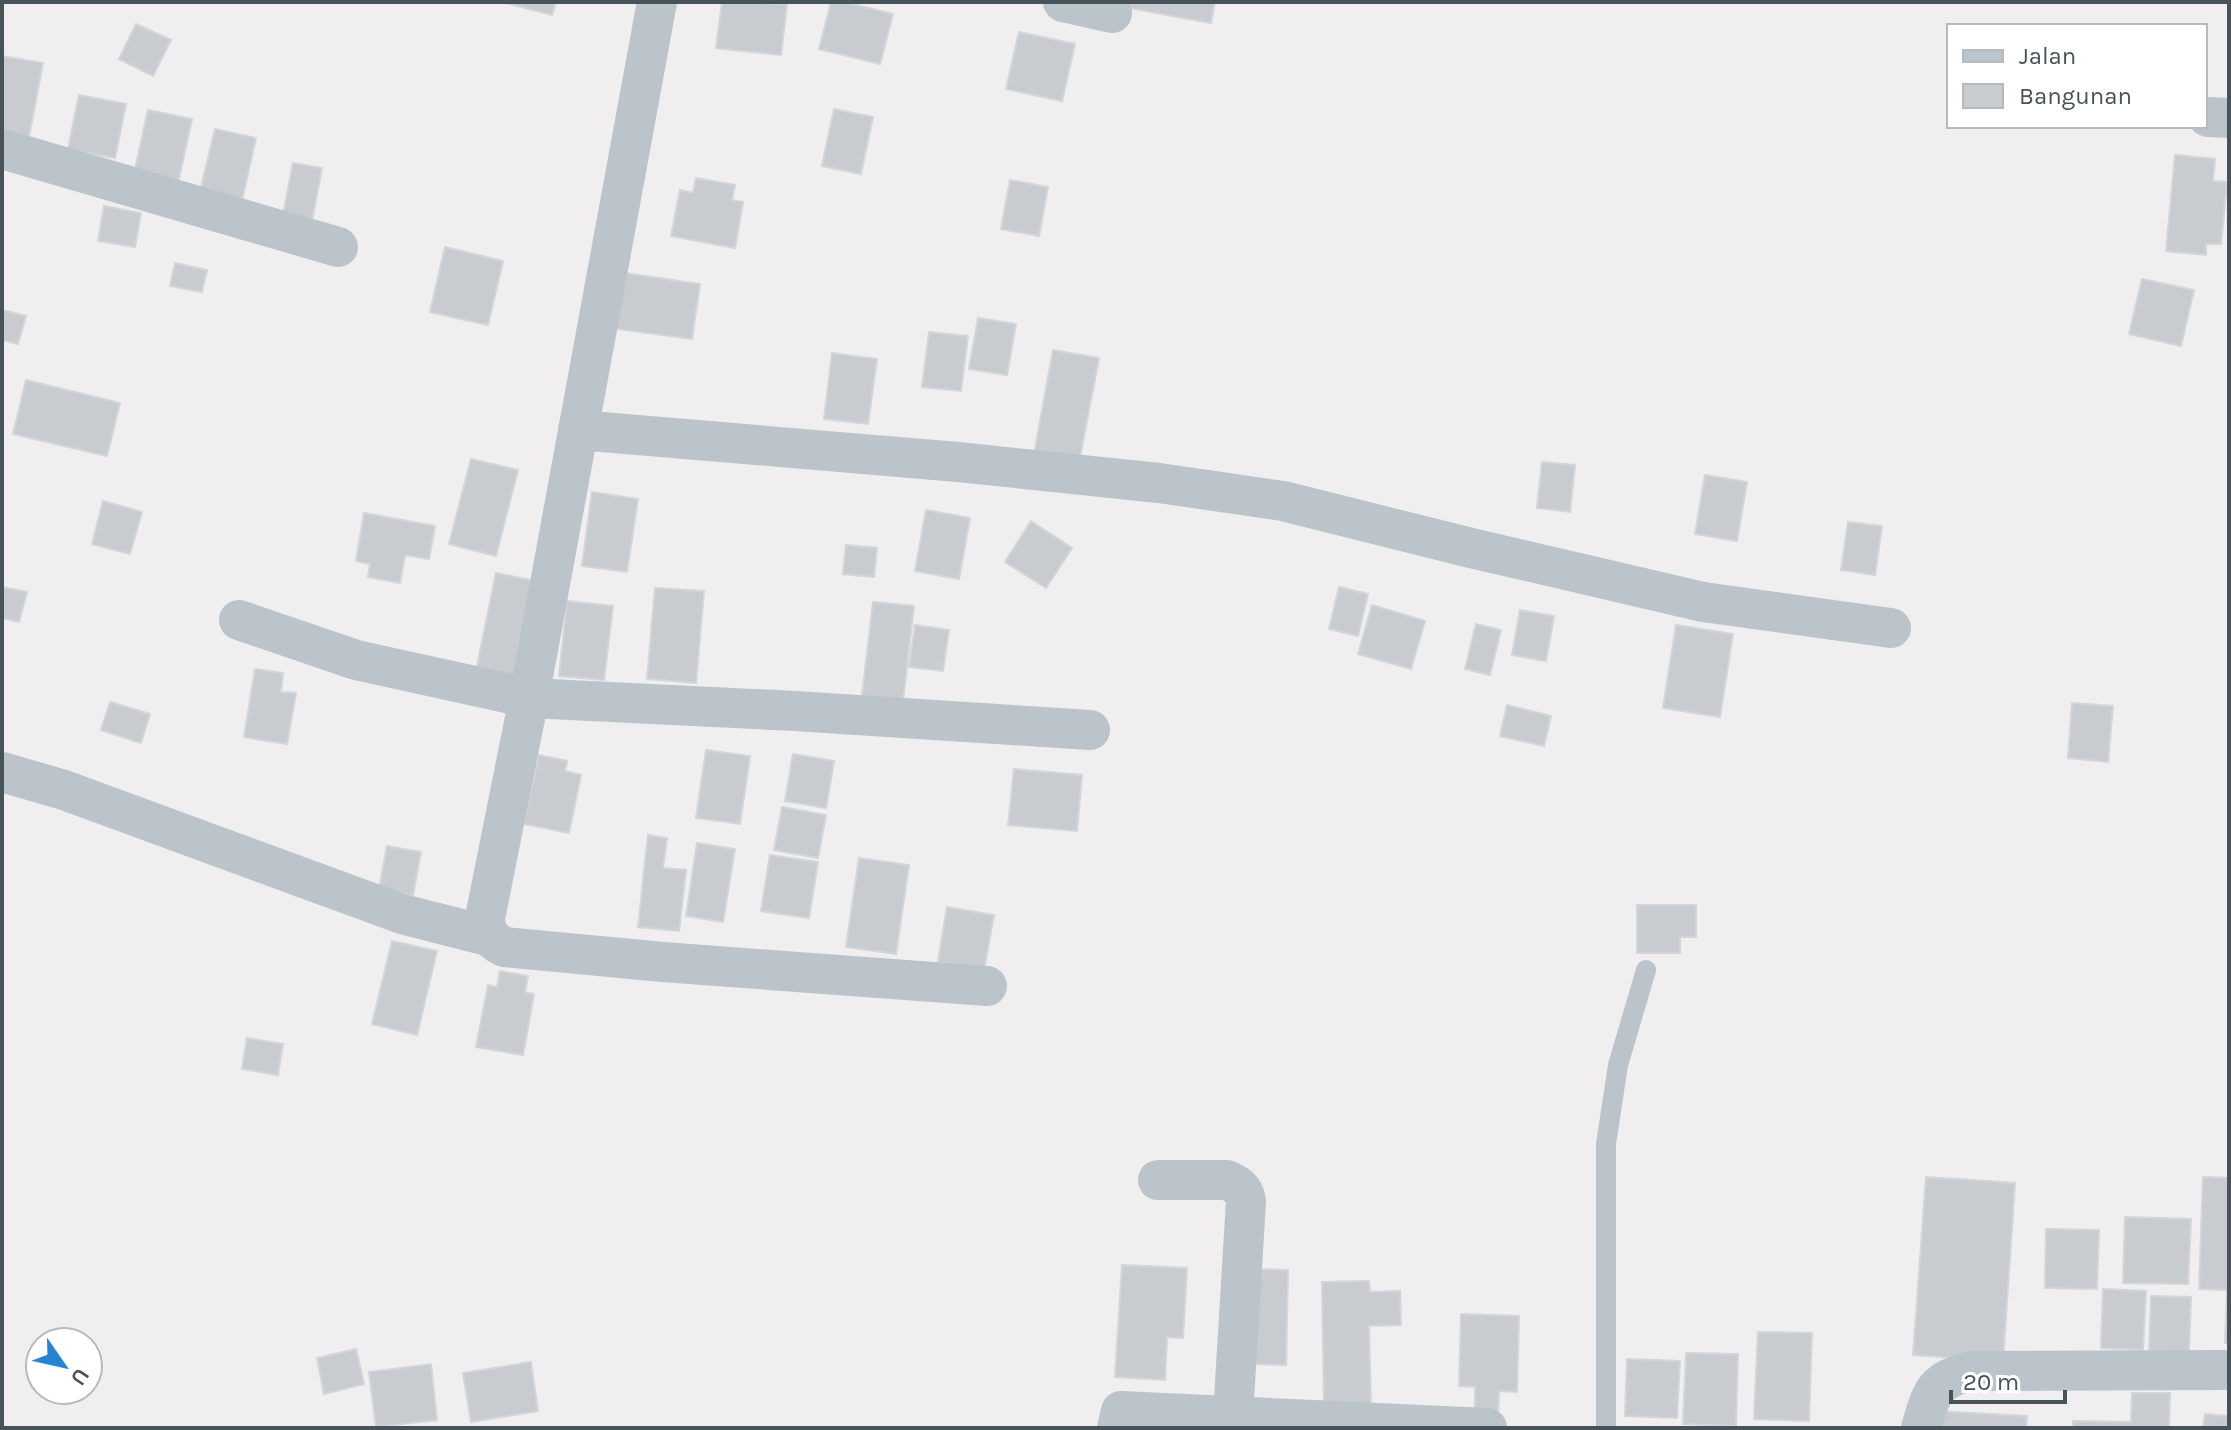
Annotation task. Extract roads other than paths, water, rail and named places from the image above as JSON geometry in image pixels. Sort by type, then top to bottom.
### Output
[{"type":"street","points":[[488,936],[485,918],[529,698],[657,2]]},
{"type":"street","points":[[1063,2],[1112,13]]},
{"type":"street","points":[[2,149],[338,247]]},
{"type":"street","points":[[578,430],[958,462],[1159,483],[1283,501],[1703,602],[1891,628]]},
{"type":"street","points":[[239,620],[356,660],[529,698],[1090,730]]},
{"type":"street","points":[[2,772],[64,790],[402,914],[488,936],[504,947],[987,986]]},
{"type":"street","points":[[1158,1180],[1227,1180],[1244,1192],[1246,1201],[1233,1416]]},
{"type":"street","points":[[1921,1428],[1936,1388],[1951,1376],[1971,1371],[2229,1370]]},
{"type":"street","points":[[1117,1428],[1121,1411],[1487,1428]]},
{"type":"lane","points":[[1606,1428],[1606,1144],[1618,1065],[1646,970]]}]
